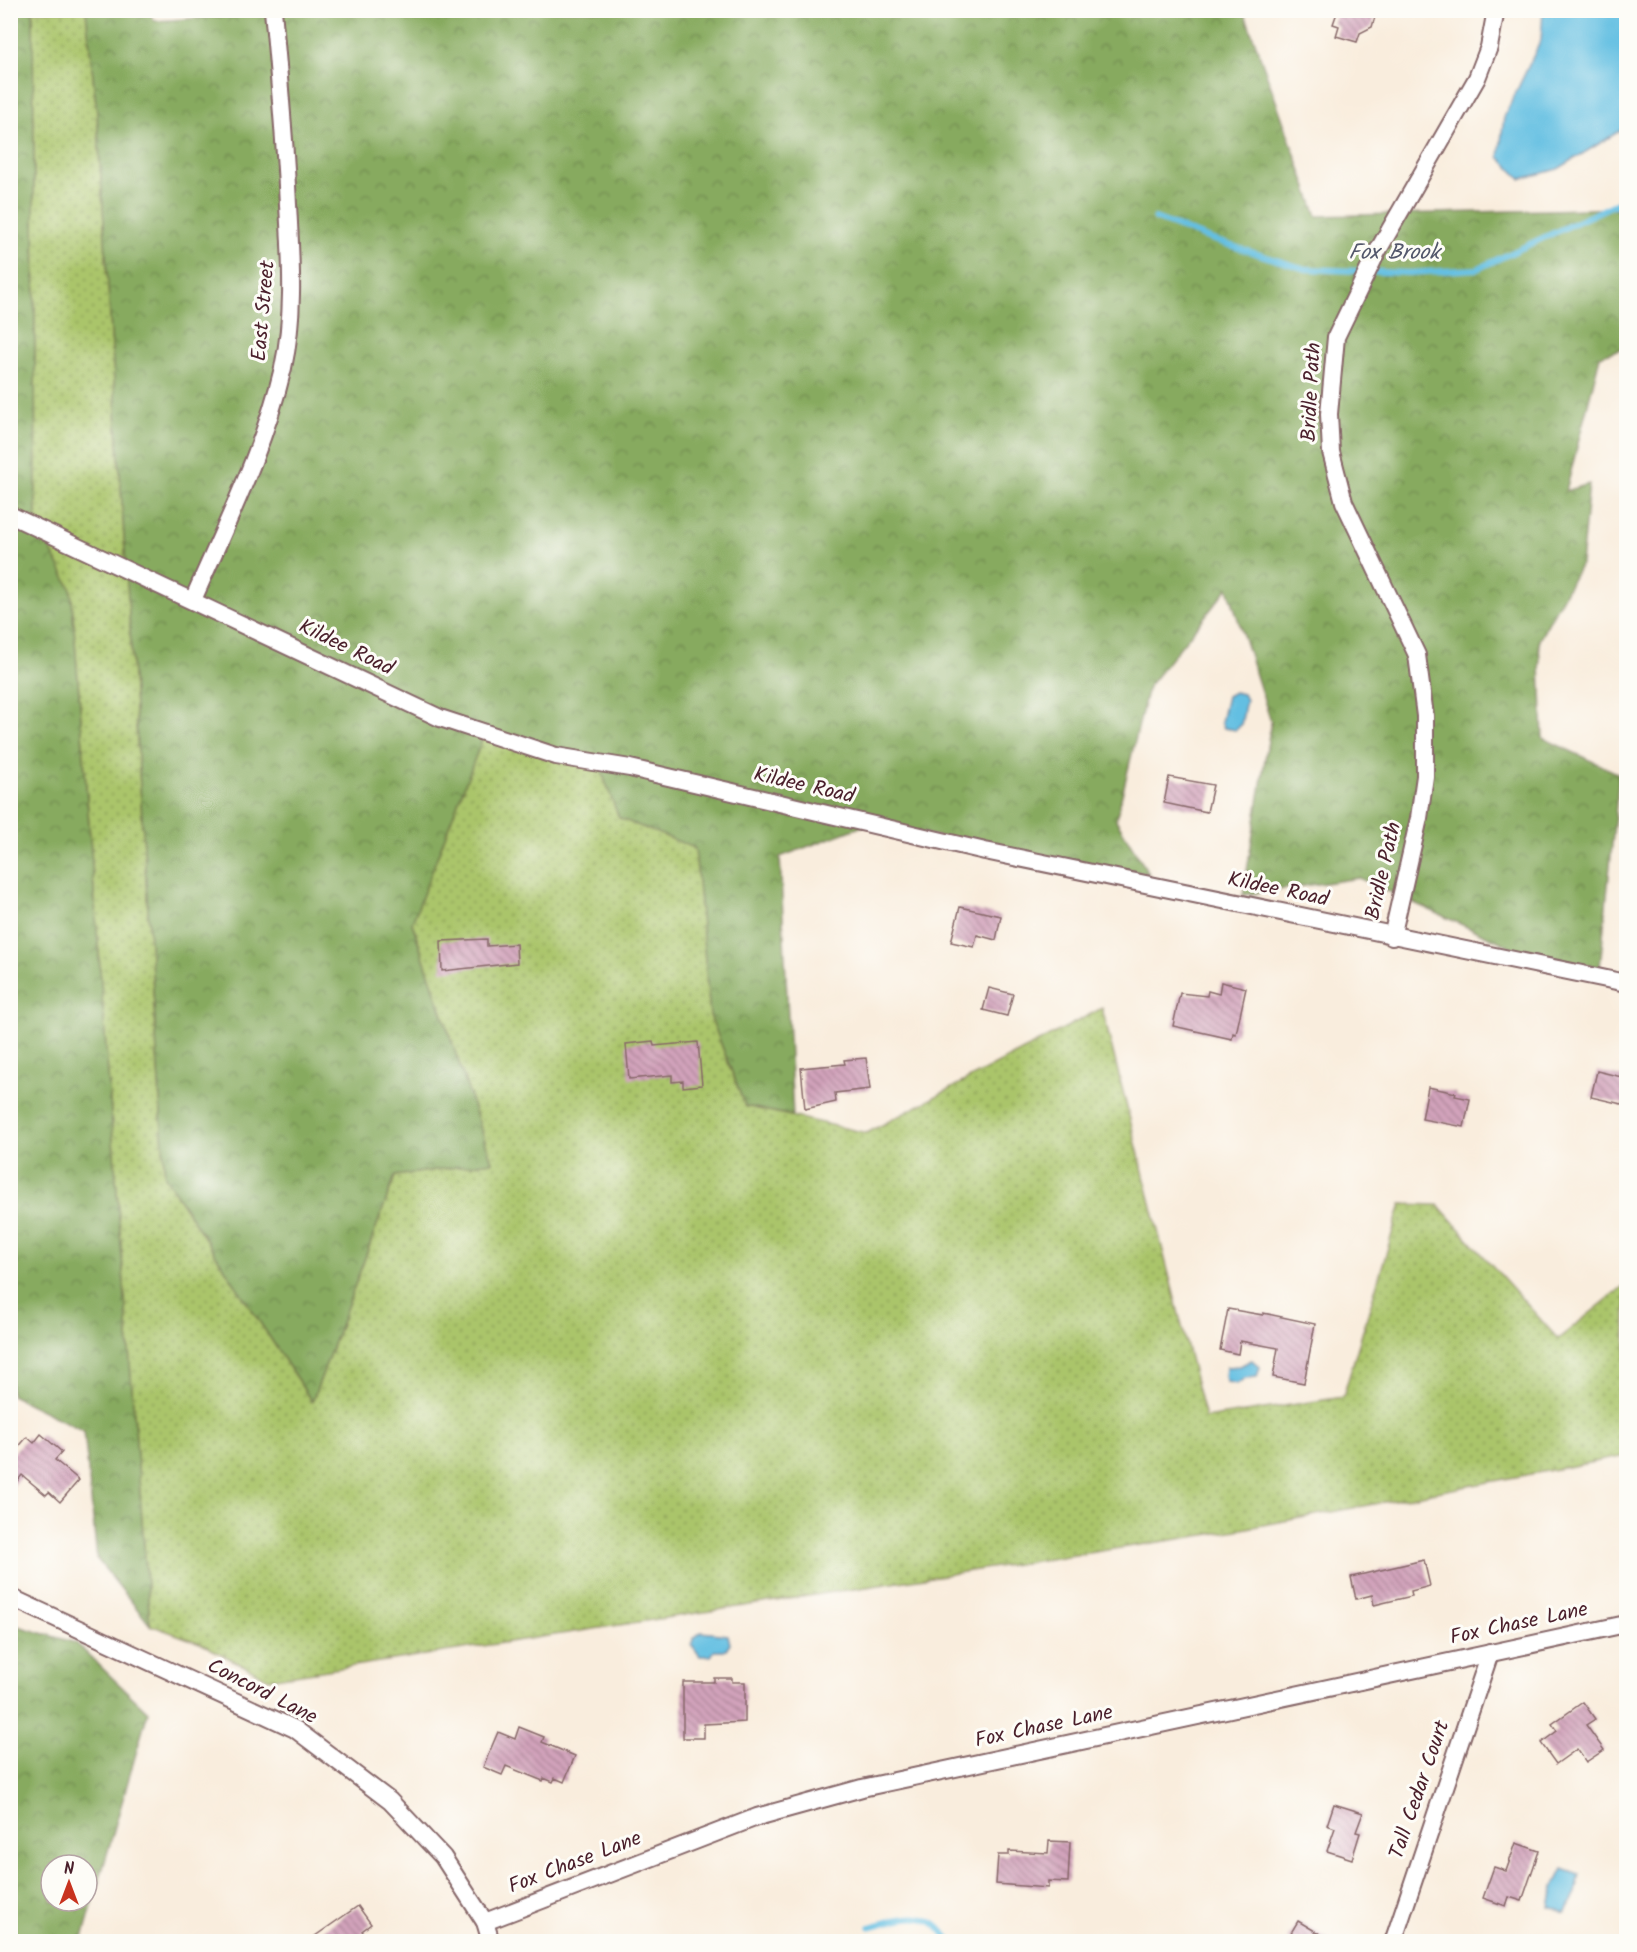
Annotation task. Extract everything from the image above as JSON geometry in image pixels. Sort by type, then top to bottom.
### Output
[{"type":"street","name":"East Street","points":[[193,600],[266,429],[283,366],[290,326],[292,266],[284,127],[273,10]]},
{"type":"street","name":"Bridle Path","points":[[1392,937],[1419,818],[1425,776],[1425,716],[1417,655],[1344,502],[1331,452],[1329,414],[1336,337],[1350,302],[1377,252],[1477,78],[1489,47],[1496,10]]},
{"type":"street","name":"Kildee Road","points":[[10,515],[440,718],[556,756],[630,768],[985,851],[1392,937],[1626,983]]},
{"type":"street","name":"Concord Lane","points":[[10,1597],[295,1729],[390,1801],[443,1857],[485,1922],[490,1941]]},
{"type":"street","name":"Fox Chase Lane","points":[[485,1922],[767,1814],[862,1788],[1626,1624]]},
{"type":"street","name":"Tall Cedar Court","points":[[1393,1941],[1490,1653]]},
{"type":"green space","points":[[271,10],[1244,11],[1317,216],[1626,208],[1626,347],[1600,356],[1566,491],[1589,484],[1581,564],[1539,640],[1543,738],[1619,774],[1600,967],[1520,951],[1359,878],[1243,895],[1271,722],[1228,588],[1148,687],[1116,820],[1149,874],[868,824],[780,857],[793,1116],[745,1106],[710,1015],[695,848],[619,818],[600,767],[485,732],[412,923],[492,1162],[395,1176],[312,1402],[165,1177],[97,113],[86,11],[148,11],[155,21],[271,13]]},
{"type":"green space","points":[[10,11],[33,11],[36,522],[71,589],[150,1625],[97,1559],[84,1431],[11,1395]]},
{"type":"green space","points":[[33,11],[86,11],[97,113],[165,1177],[312,1402],[395,1176],[492,1162],[412,923],[484,732],[600,767],[619,818],[695,848],[710,1015],[745,1106],[867,1133],[1102,1008],[1205,1418],[1343,1397],[1401,1204],[1438,1205],[1558,1339],[1626,1284],[1626,1456],[1237,1530],[269,1679],[200,1643],[150,1625],[71,589],[36,523]]},
{"type":"green space","points":[[11,1624],[76,1643],[148,1712],[99,1882],[99,1853],[39,1853],[39,1913],[90,1913],[82,1941],[11,1941]]},
{"type":"water","points":[[1543,11],[1626,11],[1626,127],[1558,169],[1521,179],[1499,157],[1504,117],[1541,40]]},
{"type":"water","points":[[1234,692],[1243,694],[1246,700],[1241,725],[1236,730],[1224,728],[1221,722],[1227,696]]},
{"type":"water","points":[[1252,1360],[1260,1367],[1257,1377],[1245,1378],[1237,1384],[1227,1382],[1226,1367],[1240,1366]]},
{"type":"water","points":[[701,1632],[728,1635],[730,1644],[726,1650],[715,1650],[711,1656],[700,1656],[692,1645],[694,1638]]},
{"type":"water","points":[[1563,1869],[1580,1875],[1576,1894],[1565,1913],[1550,1907],[1554,1887]]},
{"type":"building","points":[[1338,10],[1377,10],[1372,27],[1360,33],[1357,42],[1336,36],[1339,26],[1333,24]]},
{"type":"building","points":[[1169,777],[1213,785],[1207,812],[1164,803]]},
{"type":"building","points":[[960,907],[1001,916],[996,940],[977,935],[974,947],[951,942]]},
{"type":"building","points":[[487,939],[487,946],[516,944],[517,963],[442,971],[441,941]]},
{"type":"building","points":[[1221,982],[1246,988],[1236,1034],[1233,1033],[1232,1039],[1173,1026],[1180,993],[1207,996],[1208,991],[1219,994]]},
{"type":"building","points":[[989,988],[1013,994],[1007,1016],[983,1010]]},
{"type":"building","points":[[653,1041],[654,1046],[698,1042],[702,1085],[683,1087],[683,1081],[672,1082],[672,1075],[629,1079],[626,1044]]},
{"type":"building","points":[[866,1058],[870,1089],[835,1093],[836,1102],[805,1109],[801,1068],[845,1064],[844,1060]]},
{"type":"building","points":[[1597,1071],[1626,1078],[1626,1105],[1591,1097]]},
{"type":"building","points":[[1428,1087],[1456,1093],[1455,1096],[1470,1099],[1464,1127],[1422,1119]]},
{"type":"building","points":[[1228,1309],[1263,1315],[1263,1313],[1315,1324],[1304,1383],[1273,1377],[1278,1348],[1240,1341],[1238,1354],[1220,1350]]},
{"type":"building","points":[[41,1434],[62,1452],[55,1460],[79,1480],[60,1502],[49,1492],[46,1495],[22,1475],[10,1490],[10,1457],[27,1437],[34,1443]]},
{"type":"building","points":[[1424,1560],[1430,1586],[1411,1591],[1412,1596],[1374,1605],[1372,1595],[1356,1599],[1351,1577]]},
{"type":"building","points":[[714,1678],[732,1678],[732,1682],[745,1682],[745,1722],[704,1724],[704,1738],[683,1738],[683,1682],[714,1682]]},
{"type":"building","points":[[1583,1702],[1595,1719],[1586,1725],[1604,1750],[1586,1762],[1577,1749],[1556,1764],[1541,1743],[1557,1731],[1552,1724]]},
{"type":"building","points":[[519,1727],[544,1737],[542,1742],[575,1756],[564,1782],[555,1778],[553,1782],[544,1778],[543,1781],[506,1766],[502,1775],[483,1767],[498,1732],[515,1739]]},
{"type":"building","points":[[1334,1804],[1363,1813],[1356,1832],[1360,1833],[1352,1859],[1327,1851],[1335,1828],[1327,1825]]},
{"type":"building","points":[[1049,1841],[1070,1842],[1068,1882],[1048,1881],[1048,1888],[996,1884],[998,1855],[1009,1855],[1009,1851],[1048,1853]]},
{"type":"building","points":[[1516,1843],[1539,1851],[1522,1901],[1509,1897],[1506,1906],[1483,1898],[1494,1867],[1506,1871]]},
{"type":"building","points":[[358,1906],[371,1924],[362,1931],[370,1941],[308,1941]]},
{"type":"building","points":[[1298,1921],[1332,1941],[1286,1941]]},
{"type":"waterway","name":"Fox Brook","points":[[1155,218],[1210,239],[1305,269],[1409,273],[1477,269],[1626,199]]},
{"type":"waterway","points":[[870,1927],[904,1918],[924,1919],[934,1923],[950,1942]]}]
